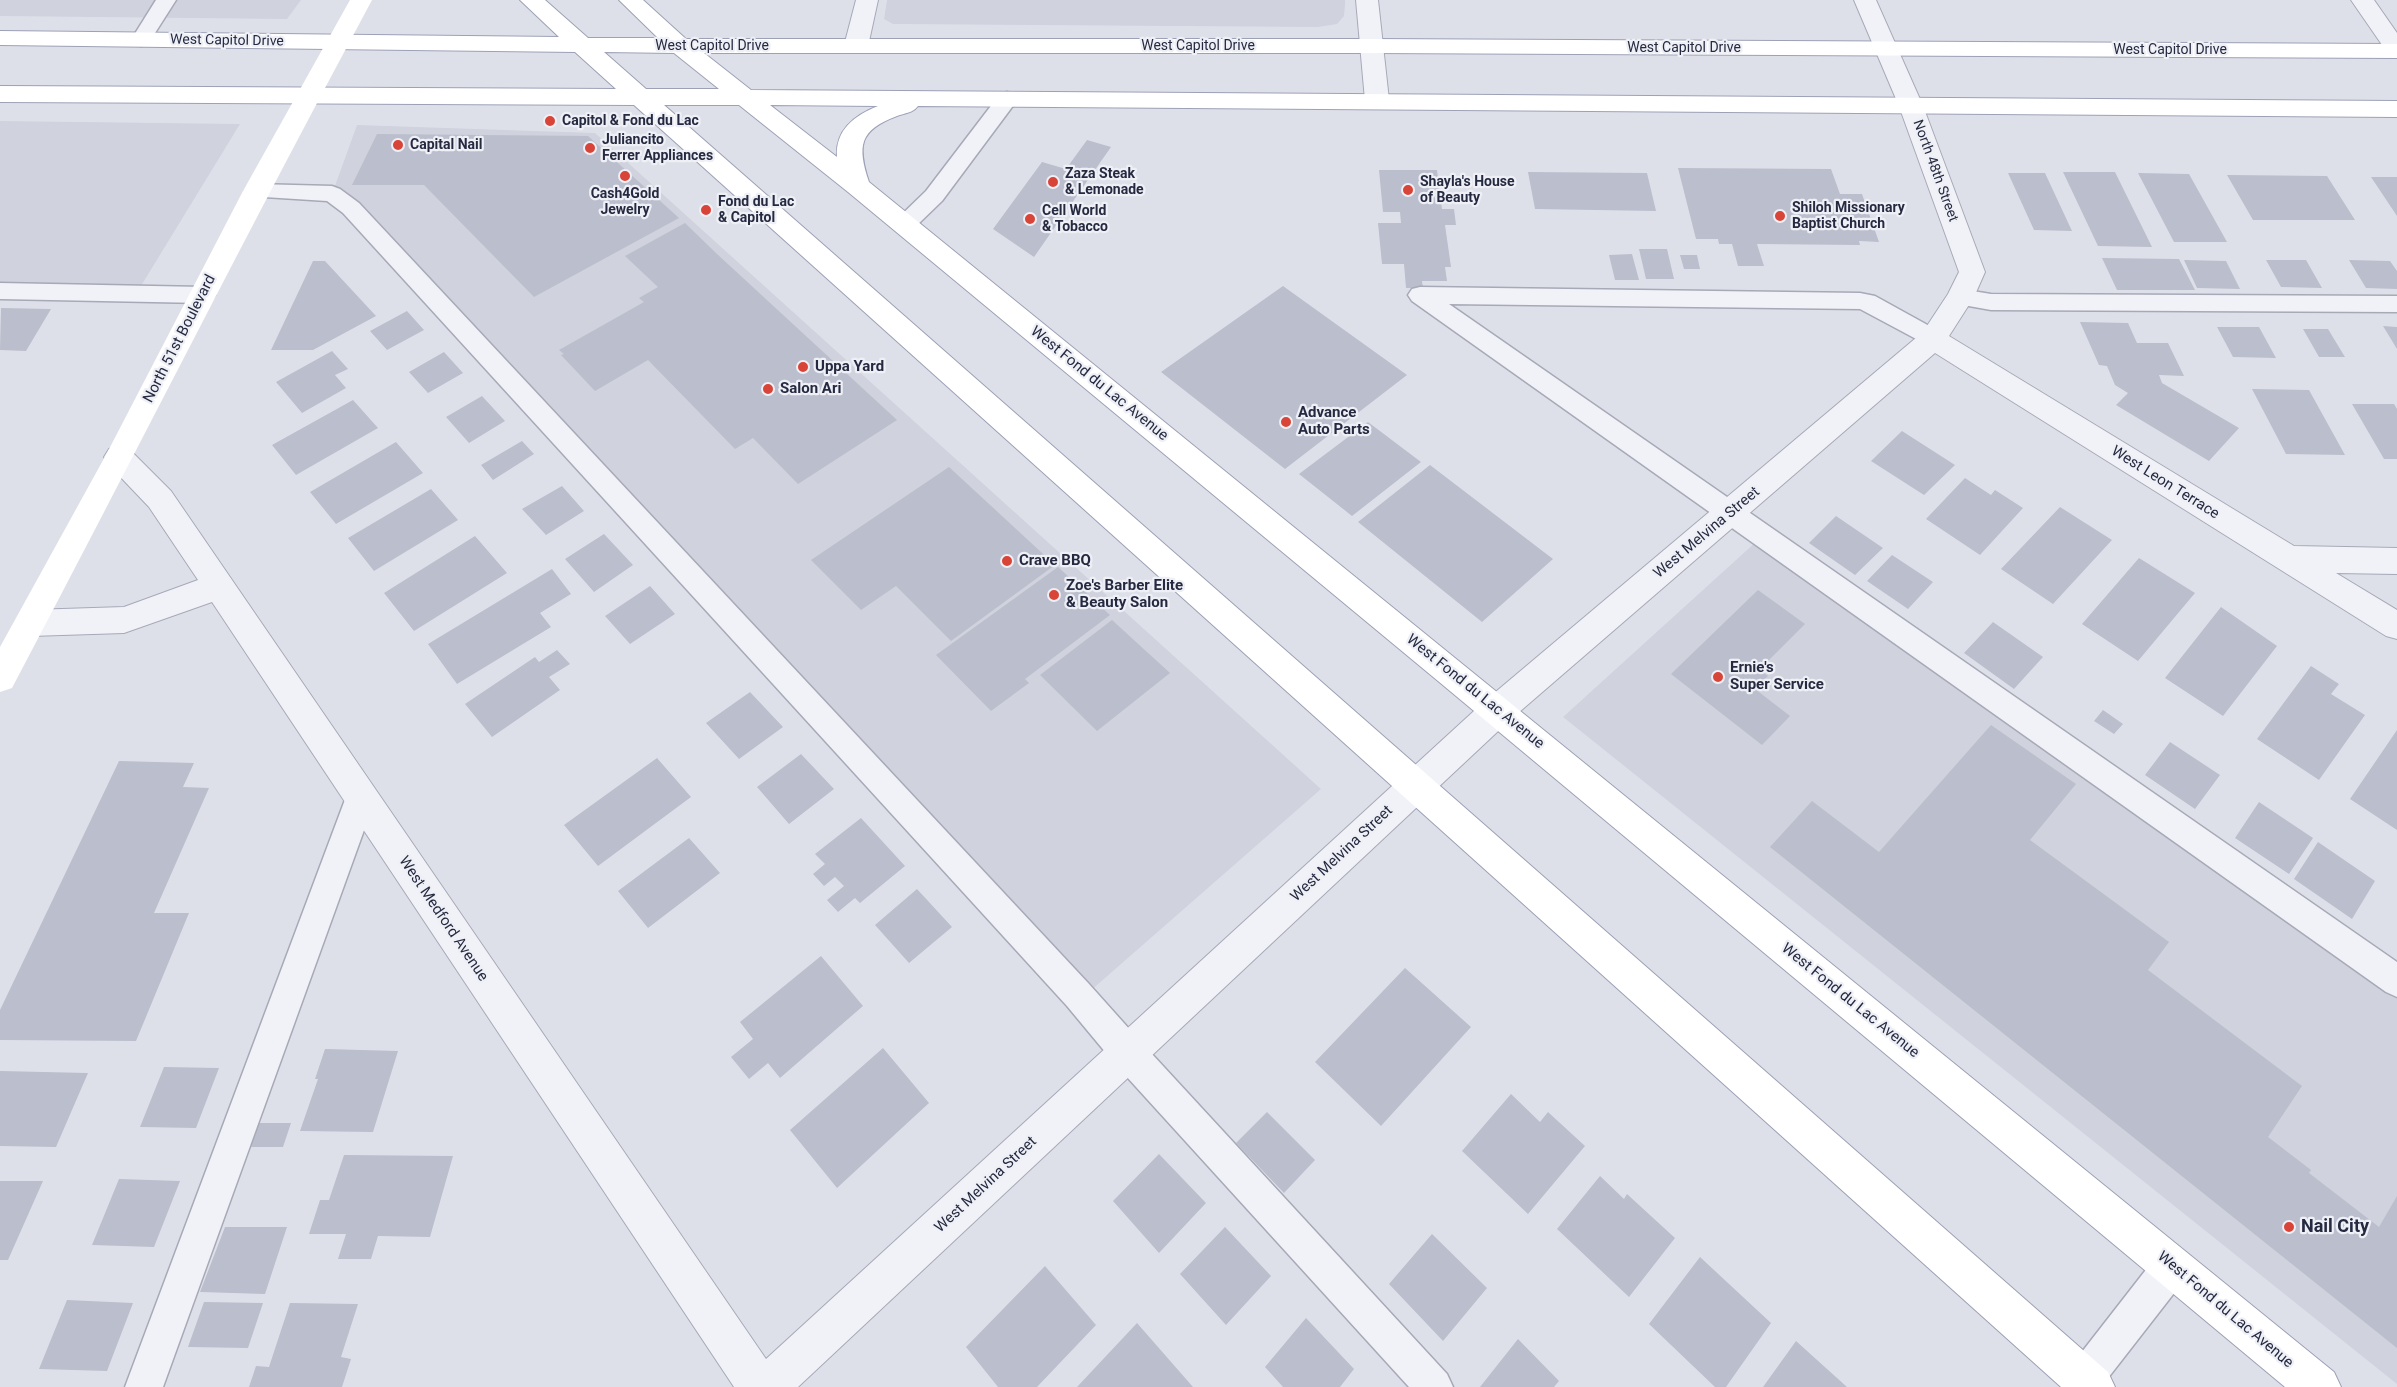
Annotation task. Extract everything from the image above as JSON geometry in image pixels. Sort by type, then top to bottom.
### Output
[{"type":"main road","name":"North 51st Boulevard","points":[[0,678],[119,457],[256,191],[361,0]]},
{"type":"main road","points":[[531,0],[2088,1383]]},
{"type":"main road","name":"West Fond du Lac Avenue","points":[[630,0],[680,46],[857,186],[1498,710],[2319,1387]]},
{"type":"main road","name":"West Capitol Drive","points":[[0,38],[581,46],[2397,50]]},
{"type":"main road","points":[[0,94],[1377,100],[2397,109]]},
{"type":"main road","points":[[857,186],[849,147],[856,131],[878,115],[934,99]]},
{"type":"street","points":[[856,46],[867,0]]},
{"type":"street","points":[[1367,0],[1377,100]]},
{"type":"street","name":"North 48th Street","points":[[1865,0],[1911,106],[1972,272],[1960,297],[1933,339]]},
{"type":"street","points":[[2362,0],[2397,50]]},
{"type":"street","name":"West Melvina Street","points":[[767,1387],[1498,710],[1933,339]]},
{"type":"street","name":"West Leon Terrace","points":[[1933,339],[2397,626]]},
{"type":"street","name":"West Medford Avenue","points":[[119,457],[160,499],[759,1387]]},
{"type":"street","points":[[2287,559],[2397,561]]},
{"type":"street","points":[[31,623],[124,620],[219,586]]},
{"type":"lane","points":[[141,40],[166,0]]},
{"type":"lane","points":[[904,225],[934,196],[1007,99]]},
{"type":"lane","points":[[256,191],[332,194],[351,208],[1070,986],[1128,1053],[1434,1387]]},
{"type":"lane","points":[[0,291],[203,295]]},
{"type":"lane","points":[[1933,339],[1867,302],[1860,301],[1420,294],[2397,981]]},
{"type":"lane","points":[[1960,297],[1991,302],[2397,304]]},
{"type":"lane","points":[[144,1387],[361,796]]},
{"type":"lane","points":[[2088,1383],[2172,1266]]},
{"type":"shaded area","points":[[0,0],[301,0],[287,19],[0,16]]},
{"type":"shaded area","points":[[887,0],[1345,0],[1345,4],[1344,16],[1337,24],[1318,27],[893,24],[884,19]]},
{"type":"shaded area","points":[[0,121],[240,124],[133,299],[0,296]]},
{"type":"shaded area","points":[[357,125],[595,133],[1321,789],[1081,999],[332,194]]},
{"type":"shaded area","points":[[1768,531],[2397,971],[2397,1384],[1563,717]]},
{"type":"building","points":[[377,134],[588,136],[679,218],[534,297],[424,185],[352,185]]},
{"type":"building","points":[[1087,140],[1111,147],[1034,257],[993,229],[1042,162],[1066,169]]},
{"type":"building","name":"Shiloh Missionary Baptist Church","points":[[1678,168],[1831,169],[1840,194],[1862,194],[1879,242],[1859,241],[1860,245],[1757,244],[1764,266],[1738,266],[1732,244],[1719,244],[1718,239],[1696,239]]},
{"type":"building","points":[[1379,170],[1437,170],[1442,209],[1454,209],[1456,225],[1445,225],[1451,267],[1445,267],[1447,281],[1422,281],[1423,288],[1406,288],[1404,264],[1382,264],[1378,223],[1401,223],[1400,212],[1383,212]]},
{"type":"building","points":[[1528,172],[1647,173],[1656,211],[1535,209]]},
{"type":"building","points":[[2063,172],[2115,172],[2152,247],[2098,246]]},
{"type":"building","points":[[2008,173],[2045,173],[2072,231],[2034,230]]},
{"type":"building","points":[[2138,173],[2189,174],[2227,242],[2174,242]]},
{"type":"building","points":[[2227,175],[2327,176],[2355,220],[2253,220]]},
{"type":"building","points":[[2371,177],[2397,177],[2397,216]]},
{"type":"building","points":[[685,223],[897,420],[798,484],[753,438],[735,449],[648,360],[595,391],[559,350],[644,302],[639,298],[658,287],[625,256]]},
{"type":"building","points":[[1639,249],[1667,249],[1674,279],[1646,279]]},
{"type":"building","points":[[1632,254],[1639,280],[1615,280],[1609,255]]},
{"type":"building","points":[[1680,255],[1697,255],[1700,269],[1684,269]]},
{"type":"building","points":[[2102,258],[2179,259],[2195,290],[2117,290]]},
{"type":"building","points":[[2184,260],[2226,261],[2240,289],[2197,288]]},
{"type":"building","points":[[2266,260],[2306,260],[2322,288],[2281,287]]},
{"type":"building","points":[[2349,260],[2390,261],[2397,271],[2397,289],[2366,288]]},
{"type":"building","points":[[313,261],[325,261],[376,316],[313,350],[271,350]]},
{"type":"building","name":"Advance Auto Parts","points":[[1283,286],[1407,375],[1285,469],[1161,372]]},
{"type":"building","points":[[1,308],[51,309],[26,351],[0,350]]},
{"type":"building","points":[[407,311],[424,330],[387,350],[370,331]]},
{"type":"building","points":[[2080,322],[2128,323],[2137,343],[2168,343],[2184,376],[2159,375],[2162,383],[2239,428],[2209,461],[2116,405],[2128,393],[2115,385],[2107,366],[2099,365]]},
{"type":"building","points":[[2383,326],[2397,327],[2397,349]]},
{"type":"building","points":[[2217,327],[2259,327],[2276,358],[2233,357]]},
{"type":"building","points":[[2303,329],[2328,329],[2345,357],[2319,357]]},
{"type":"building","points":[[332,351],[348,369],[335,375],[346,388],[302,413],[276,382]]},
{"type":"building","points":[[444,352],[463,373],[428,393],[409,372]]},
{"type":"building","points":[[2252,389],[2309,390],[2345,455],[2286,454]]},
{"type":"building","points":[[482,396],[505,421],[469,443],[446,417]]},
{"type":"building","points":[[353,400],[378,428],[296,475],[272,445]]},
{"type":"building","points":[[2352,404],[2394,404],[2397,409],[2397,459],[2384,459]]},
{"type":"building","points":[[1368,422],[1421,462],[1352,516],[1299,474]]},
{"type":"building","points":[[1902,431],[1955,465],[1924,495],[1871,461]]},
{"type":"building","points":[[522,441],[534,454],[493,480],[481,465]]},
{"type":"building","points":[[396,442],[423,473],[336,524],[310,492]]},
{"type":"building","points":[[1430,465],[1553,559],[1482,622],[1358,522]]},
{"type":"building","points":[[949,467],[1055,565],[951,641],[896,586],[861,610],[811,560]]},
{"type":"building","points":[[1965,478],[1991,495],[1995,490],[2023,508],[1980,555],[1926,519]]},
{"type":"building","points":[[562,486],[584,511],[546,535],[522,509]]},
{"type":"building","points":[[431,489],[458,520],[374,571],[348,538]]},
{"type":"building","points":[[2060,507],[2112,540],[2053,604],[2001,569]]},
{"type":"building","points":[[1836,516],[1883,548],[1855,575],[1809,543]]},
{"type":"building","points":[[604,534],[633,565],[594,592],[565,559]]},
{"type":"building","points":[[475,536],[507,573],[414,631],[384,593]]},
{"type":"building","points":[[1892,555],[1933,582],[1908,609],[1867,581]]},
{"type":"building","points":[[2139,558],[2195,593],[2138,661],[2082,624]]},
{"type":"building","points":[[1058,567],[1110,615],[1025,679],[1029,683],[991,711],[936,655]]},
{"type":"building","points":[[552,569],[571,594],[540,613],[551,627],[457,684],[428,644]]},
{"type":"building","points":[[650,586],[675,614],[630,644],[605,616]]},
{"type":"building","points":[[1758,590],[1805,624],[1759,670],[1768,676],[1755,689],[1790,716],[1762,745],[1671,674]]},
{"type":"building","points":[[2221,607],[2277,646],[2223,716],[2165,678]]},
{"type":"building","points":[[1112,620],[1170,673],[1097,731],[1040,675]]},
{"type":"building","points":[[1993,622],[2043,657],[2014,689],[1964,653]]},
{"type":"building","points":[[557,650],[570,664],[549,677],[560,690],[492,737],[465,704],[535,657],[539,662]]},
{"type":"building","points":[[2311,666],[2339,684],[2331,694],[2365,715],[2319,780],[2257,739]]},
{"type":"building","points":[[750,692],[783,727],[739,759],[706,723]]},
{"type":"building","points":[[2103,710],[2123,724],[2114,734],[2094,721]]},
{"type":"building","points":[[1991,725],[2076,784],[2030,840],[2169,942],[2148,970],[2302,1086],[2268,1137],[2311,1170],[2309,1173],[2379,1227],[2397,1196],[2397,1348],[1770,847],[1812,801],[1879,852]]},
{"type":"building","points":[[2397,730],[2397,830],[2350,799]]},
{"type":"building","points":[[2170,742],[2220,775],[2195,809],[2145,775]]},
{"type":"building","points":[[801,754],[834,789],[789,824],[757,787]]},
{"type":"building","points":[[657,758],[691,797],[598,866],[564,825]]},
{"type":"building","points":[[119,761],[194,763],[183,787],[209,788],[154,913],[189,913],[136,1041],[0,1040],[0,1010]]},
{"type":"building","points":[[2259,802],[2313,838],[2289,874],[2235,838]]},
{"type":"building","points":[[861,818],[905,866],[860,903],[855,898],[838,912],[827,900],[844,886],[835,877],[824,886],[813,874],[825,864],[815,854]]},
{"type":"building","points":[[689,838],[720,873],[648,928],[618,891]]},
{"type":"building","points":[[2318,842],[2375,881],[2352,919],[2294,879]]},
{"type":"building","points":[[917,889],[952,927],[909,963],[875,925]]},
{"type":"building","points":[[821,956],[863,1006],[780,1078],[768,1063],[749,1079],[731,1057],[753,1039],[740,1022]]},
{"type":"building","points":[[1405,968],[1471,1027],[1381,1126],[1315,1062]]},
{"type":"building","points":[[883,1048],[929,1103],[837,1188],[790,1130]]},
{"type":"building","points":[[325,1049],[398,1051],[373,1132],[300,1131],[318,1079],[315,1079]]},
{"type":"building","points":[[164,1067],[219,1068],[196,1128],[140,1127]]},
{"type":"building","points":[[0,1071],[88,1073],[56,1147],[0,1146]]},
{"type":"building","points":[[1511,1094],[1540,1122],[1548,1112],[1585,1146],[1528,1214],[1462,1151]]},
{"type":"building","points":[[1267,1112],[1315,1160],[1284,1193],[1236,1143]]},
{"type":"building","points":[[259,1123],[291,1123],[283,1147],[251,1147]]},
{"type":"building","points":[[1159,1154],[1206,1203],[1159,1253],[1113,1201]]},
{"type":"building","points":[[344,1155],[453,1156],[430,1237],[378,1236],[371,1259],[338,1259],[346,1234],[309,1234],[320,1200],[329,1200]]},
{"type":"building","points":[[1600,1176],[1624,1199],[1627,1194],[1675,1238],[1629,1297],[1557,1229]]},
{"type":"building","points":[[119,1179],[180,1181],[154,1247],[92,1245]]},
{"type":"building","points":[[0,1181],[43,1181],[8,1260],[0,1260]]},
{"type":"building","points":[[225,1227],[287,1227],[265,1294],[200,1292]]},
{"type":"building","points":[[1225,1227],[1271,1276],[1226,1325],[1180,1274]]},
{"type":"building","points":[[1432,1234],[1487,1288],[1443,1341],[1389,1284]]},
{"type":"building","points":[[1700,1257],[1771,1323],[1726,1387],[1715,1387],[1649,1324]]},
{"type":"building","points":[[1045,1266],[1096,1325],[1037,1387],[998,1387],[966,1347]]},
{"type":"building","points":[[67,1300],[133,1303],[107,1371],[39,1369]]},
{"type":"building","points":[[204,1302],[263,1303],[248,1348],[188,1347]]},
{"type":"building","points":[[290,1303],[358,1304],[341,1357],[351,1359],[342,1387],[249,1387],[256,1366],[269,1367]]},
{"type":"building","points":[[1306,1318],[1354,1369],[1340,1387],[1283,1387],[1265,1367]]},
{"type":"building","points":[[1137,1323],[1193,1387],[1077,1387]]},
{"type":"building","points":[[1518,1339],[1559,1381],[1554,1387],[1480,1387]]},
{"type":"building","points":[[1796,1341],[1847,1387],[1763,1387]]},
{"type":"place","name":"Capitol & Fond du Lac","points":[[550,121]]},
{"type":"place","name":"Capital Nail","points":[[398,145]]},
{"type":"place","name":"Juliancito Ferrer Appliances","points":[[590,148]]},
{"type":"place","name":"Cash4Gold Jewelry","points":[[625,176]]},
{"type":"place","name":"Zaza Steak & Lemonade","points":[[1053,182]]},
{"type":"place","name":"Shayla's House of Beauty","points":[[1408,190]]},
{"type":"place","name":"Fond du Lac & Capitol","points":[[706,210]]},
{"type":"place","name":"Shiloh Missionary Baptist Church","points":[[1780,216]]},
{"type":"place","name":"Cell World & Tobacco","points":[[1030,219]]},
{"type":"place","name":"Uppa Yard","points":[[803,367]]},
{"type":"place","name":"Salon Ari","points":[[768,389]]},
{"type":"place","name":"Advance Auto Parts","points":[[1286,422]]},
{"type":"place","name":"Crave BBQ","points":[[1007,561]]},
{"type":"place","name":"Zoe's Barber Elite & Beauty Salon","points":[[1054,595]]},
{"type":"place","name":"Ernie's Super Service","points":[[1718,677]]},
{"type":"place","name":"Nail City","points":[[2289,1227]]}]
